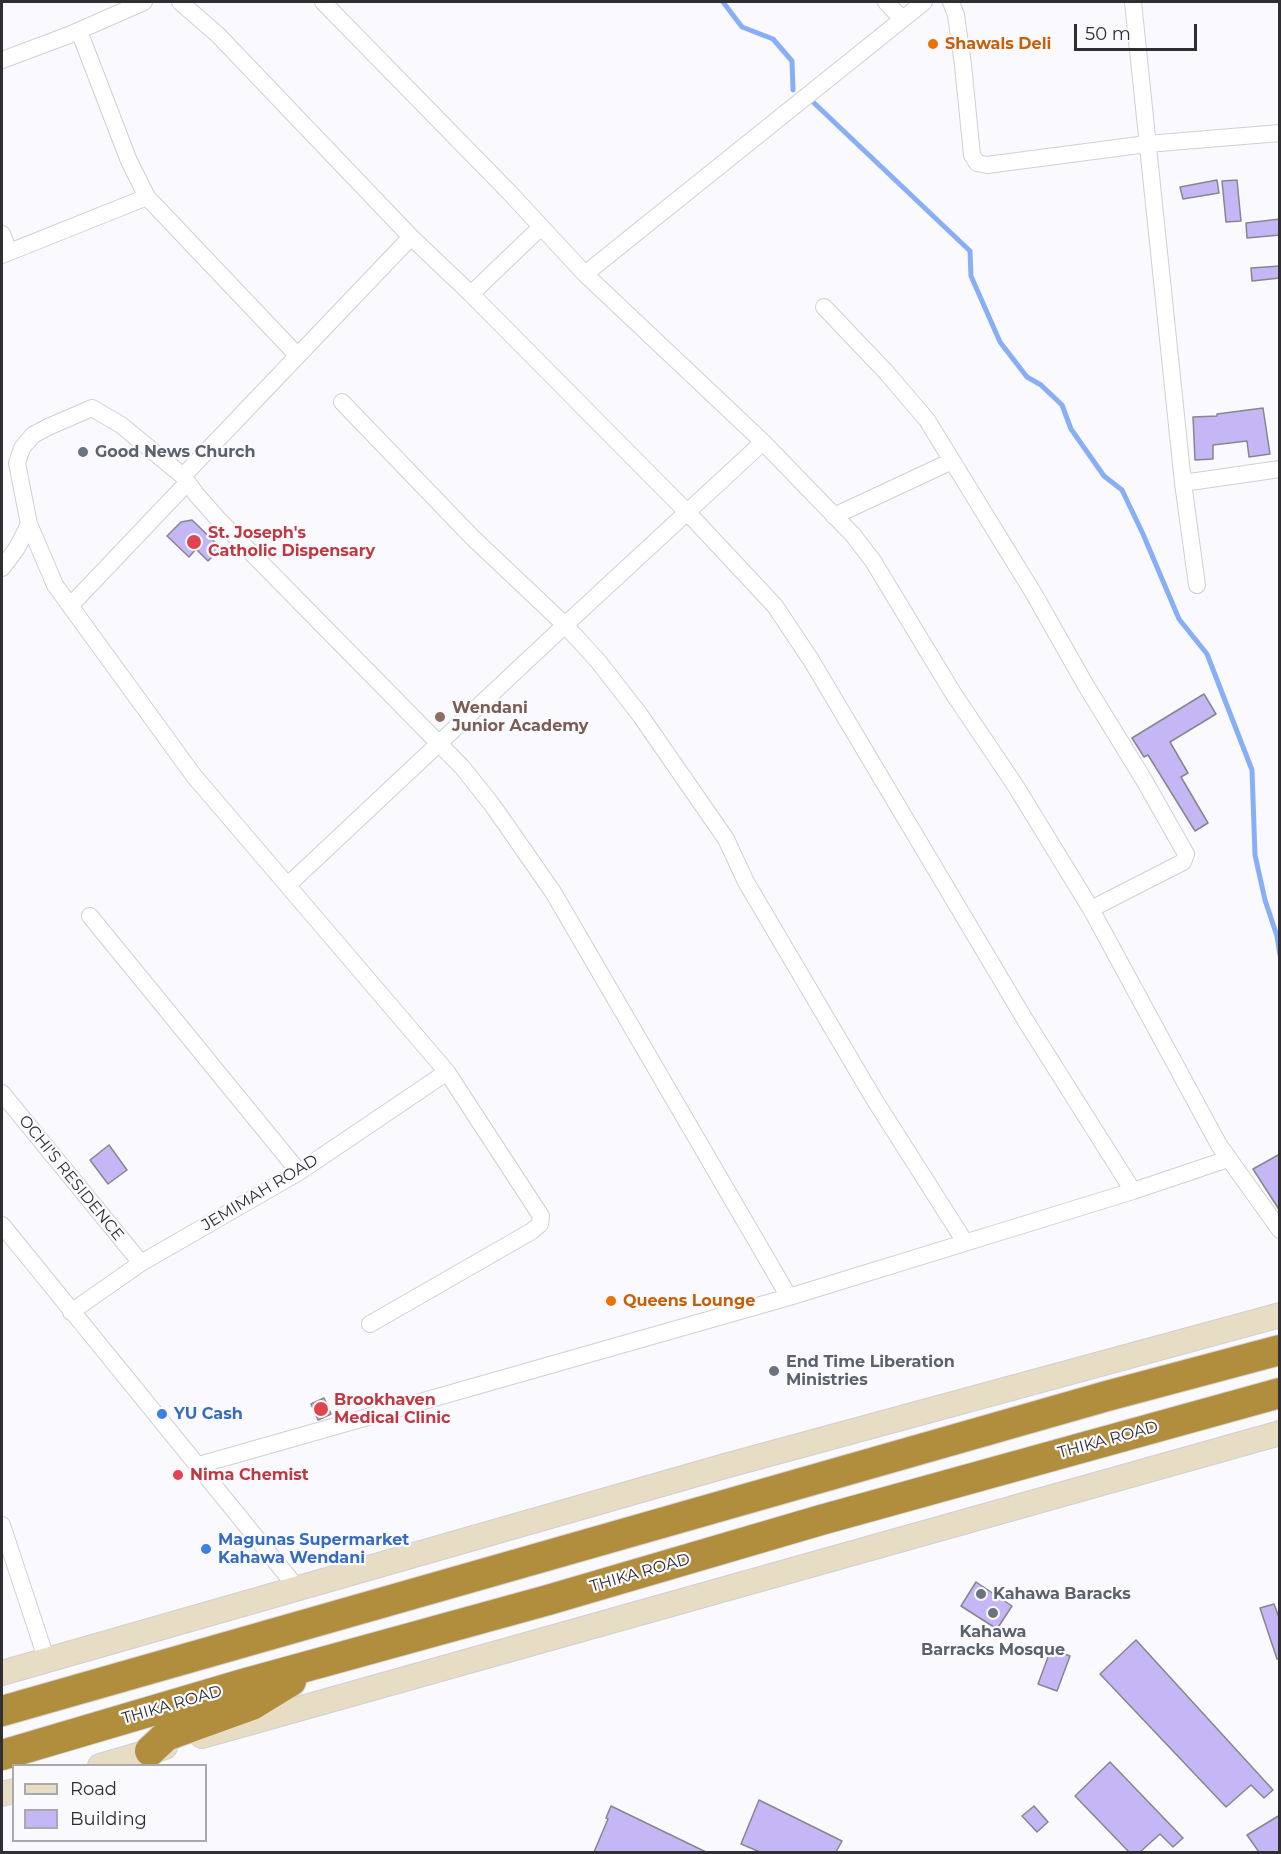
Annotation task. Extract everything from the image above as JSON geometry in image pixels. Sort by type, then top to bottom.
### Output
[{"type":"highway","points":[[2,1711],[1107,1396],[1280,1350]]},
{"type":"highway","name":"THIKA ROAD","points":[[2,1755],[889,1501],[1280,1393]]},
{"type":"highway","points":[[150,1751],[166,1736],[252,1705],[322,1662]]},
{"type":"main road","points":[[2,1673],[736,1463],[1280,1315]]},
{"type":"main road","points":[[107,1764],[1280,1433]]},
{"type":"street","points":[[2,60],[79,31],[144,2]]},
{"type":"street","points":[[180,2],[218,35],[411,237],[471,294],[688,513],[775,606],[790,627],[1027,1023],[1132,1191]]},
{"type":"street","points":[[323,2],[585,274],[763,442],[853,535],[873,561],[953,693],[1009,776],[1091,909],[1228,1159],[1280,1230]]},
{"type":"street","points":[[886,2],[902,19]]},
{"type":"street","points":[[585,274],[924,2]]},
{"type":"street","points":[[951,2],[956,15],[972,155],[976,163],[987,165],[1147,144],[1280,133]]},
{"type":"street","points":[[1133,2],[1197,585]]},
{"type":"street","points":[[79,31],[129,160],[147,197],[297,355]]},
{"type":"street","points":[[2,234],[5,253],[147,197]]},
{"type":"street","points":[[471,294],[541,227]]},
{"type":"street","points":[[70,606],[297,355],[411,237]]},
{"type":"street","points":[[824,307],[893,380],[927,420],[1144,780],[1186,854],[1183,862],[1091,909]]},
{"type":"street","points":[[342,402],[472,537],[565,625],[598,661],[640,715],[726,839],[746,882],[874,1099],[964,1242]]},
{"type":"street","points":[[370,1324],[532,1231],[540,1224],[541,1216],[447,1072],[194,777],[55,585],[29,525],[16,463],[22,448],[33,435],[76,413],[92,408],[107,416],[148,446],[185,480],[234,536],[462,767],[493,806],[553,891],[789,1297]]},
{"type":"street","points":[[288,885],[763,442]]},
{"type":"street","points":[[834,516],[952,461]]},
{"type":"street","points":[[1184,483],[1280,469]]},
{"type":"street","points":[[2,568],[17,548],[29,525]]},
{"type":"street","points":[[90,916],[299,1172]]},
{"type":"street","name":"JEMIMAH ROAD","points":[[71,1312],[141,1263],[299,1172],[447,1072]]},
{"type":"street","name":"OCHI'S RESIDENCE","points":[[2,1093],[141,1263]]},
{"type":"street","points":[[199,1465],[789,1297],[1228,1159]]},
{"type":"street","points":[[2,1225],[298,1589]]},
{"type":"street","points":[[2,1525],[5,1544],[47,1661]]},
{"type":"building","points":[[1217,180],[1219,193],[1183,199],[1180,187]]},
{"type":"building","points":[[1237,180],[1241,221],[1226,222],[1222,181]]},
{"type":"building","points":[[1280,219],[1280,235],[1247,238],[1246,223]]},
{"type":"building","points":[[1280,266],[1280,278],[1252,281],[1251,268]]},
{"type":"building","points":[[1263,408],[1270,454],[1249,457],[1247,441],[1213,445],[1213,459],[1195,460],[1193,417],[1217,416],[1217,414]]},
{"type":"building","name":"St. Joseph's Catholic Dispensary","points":[[192,520],[221,548],[208,561],[196,549],[189,557],[167,536],[181,522]]},
{"type":"building","points":[[1204,694],[1216,714],[1170,742],[1188,773],[1181,777],[1208,823],[1195,831],[1148,755],[1144,757],[1132,738]]},
{"type":"building","points":[[109,1145],[127,1170],[108,1184],[90,1160]]},
{"type":"building","points":[[1280,1154],[1280,1211],[1253,1169]]},
{"type":"building","name":"Brookhaven Medical Clinic","points":[[324,1398],[331,1414],[318,1420],[311,1404]]},
{"type":"building","name":"Kahawa Baracks","points":[[976,1582],[1012,1606],[997,1629],[961,1606]]},
{"type":"building","points":[[1274,1604],[1280,1620],[1280,1659],[1277,1659],[1260,1608]]},
{"type":"building","points":[[1136,1640],[1273,1790],[1264,1798],[1251,1785],[1226,1807],[1100,1674]]},
{"type":"building","points":[[1051,1649],[1070,1656],[1057,1691],[1038,1684]]},
{"type":"building","points":[[1110,1762],[1183,1838],[1173,1847],[1160,1834],[1140,1852],[1129,1852],[1075,1796]]},
{"type":"building","points":[[759,1800],[842,1841],[836,1852],[760,1852],[741,1844]]},
{"type":"building","points":[[611,1806],[706,1852],[594,1852]]},
{"type":"building","points":[[1034,1806],[1048,1822],[1037,1832],[1022,1816]]},
{"type":"building","points":[[1280,1815],[1280,1852],[1259,1852],[1247,1835]]},
{"type":"waterway","points":[[723,2],[742,27],[773,39],[792,61],[793,90]]},
{"type":"waterway","points":[[812,101],[970,251],[971,276],[1000,342],[1027,377],[1041,385],[1062,405],[1071,429],[1104,476],[1122,490],[1179,619],[1207,654],[1252,770],[1255,855],[1280,955]]},
{"type":"place","name":"Shawals Deli","points":[[933,44]]},
{"type":"place","name":"Good News Church","points":[[83,452]]},
{"type":"place","name":"St. Joseph's Catholic Dispensary","points":[[194,542]]},
{"type":"place","name":"Wendani Junior Academy","points":[[440,717]]},
{"type":"place","name":"Queens Lounge","points":[[611,1301]]},
{"type":"place","name":"End Time Liberation Ministries","points":[[774,1371]]},
{"type":"place","name":"Brookhaven Medical Clinic","points":[[321,1409]]},
{"type":"place","name":"YU Cash","points":[[162,1414]]},
{"type":"place","name":"Nima Chemist","points":[[178,1475]]},
{"type":"place","name":"Magunas Supermarket Kahawa Wendani","points":[[206,1549]]},
{"type":"place","name":"Kahawa Baracks","points":[[981,1594]]},
{"type":"place","name":"Kahawa Barracks Mosque","points":[[993,1613]]}]
